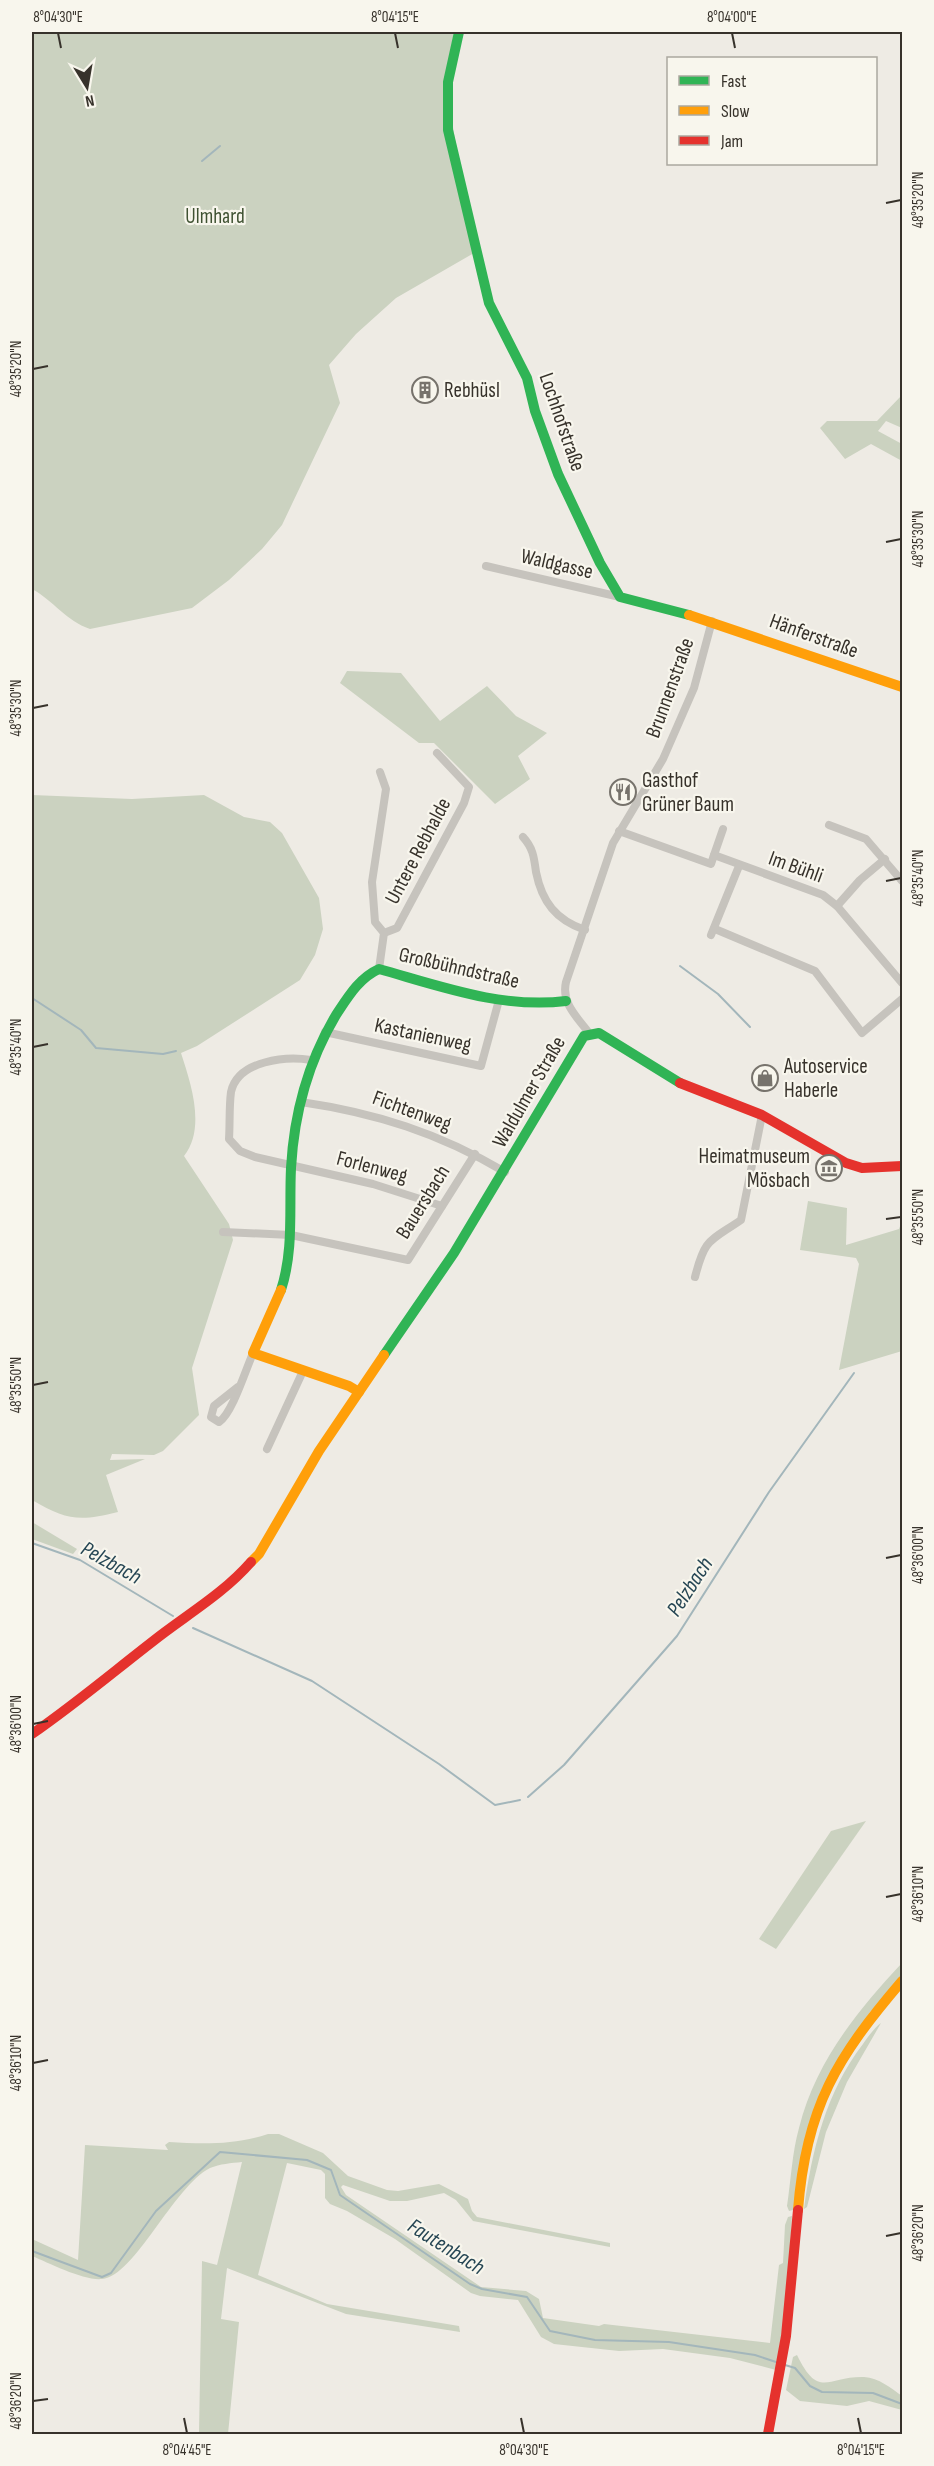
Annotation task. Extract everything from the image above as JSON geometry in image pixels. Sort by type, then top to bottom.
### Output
[{"type":"street","name":"Lochhofstraße","points":[[459,32],[446,85],[450,145],[458,163],[489,303],[527,378],[535,411],[558,474],[600,563],[620,597]]},
{"type":"street","name":"Waldgasse","points":[[486,566],[620,597]]},
{"type":"street","points":[[620,597],[712,621]]},
{"type":"street","name":"Hänferstraße","points":[[712,621],[903,687]]},
{"type":"street","name":"Brunnenstraße","points":[[566,1001],[563,993],[566,982],[619,831],[663,759],[694,688],[712,621]]},
{"type":"street","name":"Untere Rebhalde","points":[[384,933],[397,928],[464,803],[469,787],[437,753]]},
{"type":"street","points":[[380,772],[386,789],[372,882],[375,922],[384,933],[380,969]]},
{"type":"street","points":[[829,825],[866,839],[903,881]]},
{"type":"street","points":[[714,855],[723,829]]},
{"type":"street","name":"Im Bühli","points":[[619,831],[711,864],[714,855],[824,895],[837,906],[903,983]]},
{"type":"street","points":[[523,837],[534,854],[540,886],[548,906],[560,918],[585,930]]},
{"type":"street","points":[[837,906],[860,880],[885,860]]},
{"type":"street","points":[[739,866],[713,932],[815,971],[862,1033],[903,999]]},
{"type":"street","name":"Großbühndstraße","points":[[253,1353],[285,1281],[291,1234],[291,1165],[301,1102],[311,1060],[325,1032],[365,974],[380,969],[500,1000],[546,1005],[566,1001]]},
{"type":"street","name":"Kastanienweg","points":[[325,1032],[481,1066],[500,1000]]},
{"type":"street","points":[[566,1001],[589,1034]]},
{"type":"street","name":"Waldulmer Straße","points":[[32,1734],[78,1702],[153,1641],[239,1577],[259,1554],[308,1468],[454,1253],[505,1172],[579,1041],[589,1034],[599,1033],[680,1083],[762,1115],[846,1163],[862,1168],[903,1166]]},
{"type":"street","name":"Forlenweg","points":[[311,1060],[286,1057],[267,1062],[242,1076],[232,1090],[230,1139],[240,1151],[255,1157],[373,1185],[442,1206]]},
{"type":"street","name":"Fichtenweg","points":[[301,1102],[369,1113],[475,1154],[505,1172]]},
{"type":"street","points":[[695,1278],[703,1249],[713,1238],[741,1220],[762,1115]]},
{"type":"street","name":"Bauersbach","points":[[291,1234],[408,1260],[475,1154]]},
{"type":"street","points":[[223,1232],[291,1234]]},
{"type":"street","points":[[238,1387],[253,1353],[349,1386],[359,1392]]},
{"type":"street","points":[[267,1449],[303,1371]]},
{"type":"street","points":[[768,2434],[784,2357],[800,2178],[815,2115],[825,2090],[856,2036],[903,1981]]},
{"type":"green space","name":"Ulmhard","points":[[32,32],[454,32],[445,79],[474,253],[396,298],[356,334],[329,365],[340,403],[282,525],[262,549],[229,580],[192,608],[90,629],[74,621],[32,589]]},
{"type":"green space","points":[[902,395],[902,428],[886,421],[878,431],[902,444],[902,461],[871,444],[845,459],[820,428],[827,421],[877,421]]},
{"type":"green space","points":[[347,671],[401,673],[440,721],[487,686],[516,716],[547,733],[518,756],[530,779],[495,804],[434,743],[419,743],[340,683]]},
{"type":"green space","points":[[32,795],[132,799],[204,795],[244,817],[270,822],[282,833],[319,898],[323,929],[315,955],[300,980],[197,1046],[181,1053],[195,1106],[194,1132],[191,1145],[184,1156],[229,1224],[233,1240],[192,1368],[199,1415],[163,1451],[154,1455],[112,1454],[110,1460],[145,1459],[106,1475],[118,1512],[83,1518],[54,1512],[32,1500]]},
{"type":"green space","points":[[808,1201],[847,1208],[846,1245],[899,1229],[902,1221],[902,1351],[839,1370],[859,1264],[856,1258],[800,1250]]},
{"type":"green space","points":[[32,1522],[77,1549],[73,1554],[32,1539]]},
{"type":"green space","points":[[866,1821],[776,1949],[759,1939],[831,1831]]},
{"type":"green space","points":[[902,1963],[902,1976],[870,2012],[823,2087],[793,2210],[789,2211],[787,2206],[797,2137],[806,2104],[816,2082],[827,2060],[854,2019]]},
{"type":"green space","points":[[881,2023],[847,2082],[826,2132],[807,2207],[804,2209],[816,2144],[830,2102],[850,2062]]},
{"type":"green space","points":[[279,2134],[323,2153],[348,2176],[387,2190],[398,2191],[439,2184],[468,2199],[477,2217],[610,2243],[610,2247],[473,2221],[456,2200],[444,2193],[407,2201],[390,2201],[343,2185],[341,2187],[346,2195],[481,2287],[526,2291],[539,2299],[543,2318],[599,2326],[604,2324],[770,2343],[779,2265],[783,2263],[785,2225],[788,2217],[792,2216],[787,2298],[776,2370],[730,2358],[663,2349],[619,2351],[554,2344],[541,2337],[518,2300],[471,2293],[395,2239],[347,2211],[330,2204],[325,2198],[325,2174],[321,2170],[287,2163],[258,2275],[327,2304],[459,2326],[460,2332],[346,2314],[227,2268],[221,2319],[239,2322],[228,2434],[199,2434],[202,2261],[217,2265],[242,2162],[210,2168],[196,2178],[128,2263],[115,2274],[102,2279],[76,2274],[32,2256],[32,2239],[78,2260],[85,2145],[168,2150],[165,2145],[169,2142],[219,2143]]},
{"type":"green space","points":[[797,2355],[805,2369],[818,2381],[864,2377],[880,2381],[902,2396],[902,2410],[869,2401],[847,2406],[800,2401],[786,2390],[793,2357]]},
{"type":"waterway","points":[[202,161],[220,146]]},
{"type":"waterway","points":[[680,966],[718,994],[750,1027]]},
{"type":"waterway","points":[[32,998],[81,1030],[96,1048],[163,1054],[176,1051]]},
{"type":"waterway","name":"Pelzbach","points":[[528,1797],[564,1765],[677,1636],[769,1492],[854,1373]]},
{"type":"waterway","name":"Pelzbach","points":[[32,1543],[80,1560],[173,1616]]},
{"type":"waterway","name":"Pelzbach","points":[[193,1628],[312,1681],[439,1764],[495,1805],[520,1800]]},
{"type":"waterway","name":"Fautenbach","points":[[32,2251],[102,2277],[111,2273],[156,2211],[220,2152],[307,2160],[331,2170],[340,2195],[470,2284],[482,2289],[527,2297],[550,2331],[595,2340],[669,2342],[755,2355],[779,2363]]},
{"type":"waterway","name":"Fautenbach","points":[[785,2365],[795,2368],[810,2386],[822,2392],[873,2393],[902,2404]]},
{"type":"traffic: fast","points":[[459,32],[448,82],[448,130],[489,303],[527,378],[535,411],[558,474],[600,563],[620,597],[689,615]]},
{"type":"traffic: fast","points":[[281,1290],[288,1260],[291,1168],[299,1108],[310,1070],[326,1033],[354,989],[366,977],[379,969],[448,989],[495,999],[542,1003],[566,1001]]},
{"type":"traffic: fast","points":[[384,1355],[454,1253],[584,1036],[599,1033],[680,1083]]},
{"type":"traffic: slow","points":[[689,615],[902,687]]},
{"type":"traffic: slow","points":[[281,1290],[253,1353],[349,1386],[359,1392]]},
{"type":"traffic: slow","points":[[251,1562],[259,1554],[319,1451],[384,1355]]},
{"type":"traffic: slow","points":[[798,2210],[808,2141],[829,2085],[859,2034],[902,1981]]},
{"type":"traffic: jam","points":[[680,1083],[762,1115],[846,1163],[862,1168],[902,1166]]},
{"type":"traffic: jam","points":[[32,1734],[216,1595],[251,1562]]},
{"type":"traffic: jam","points":[[768,2434],[786,2336],[798,2210]]},
{"type":"place","name":"Rebhüsl","points":[[425,390]]},
{"type":"place","name":"Gasthof Grüner Baum","points":[[623,792]]},
{"type":"place","name":"Autoservice Haberle","points":[[765,1078]]},
{"type":"place","name":"Heimatmuseum Mösbach","points":[[829,1168]]}]
